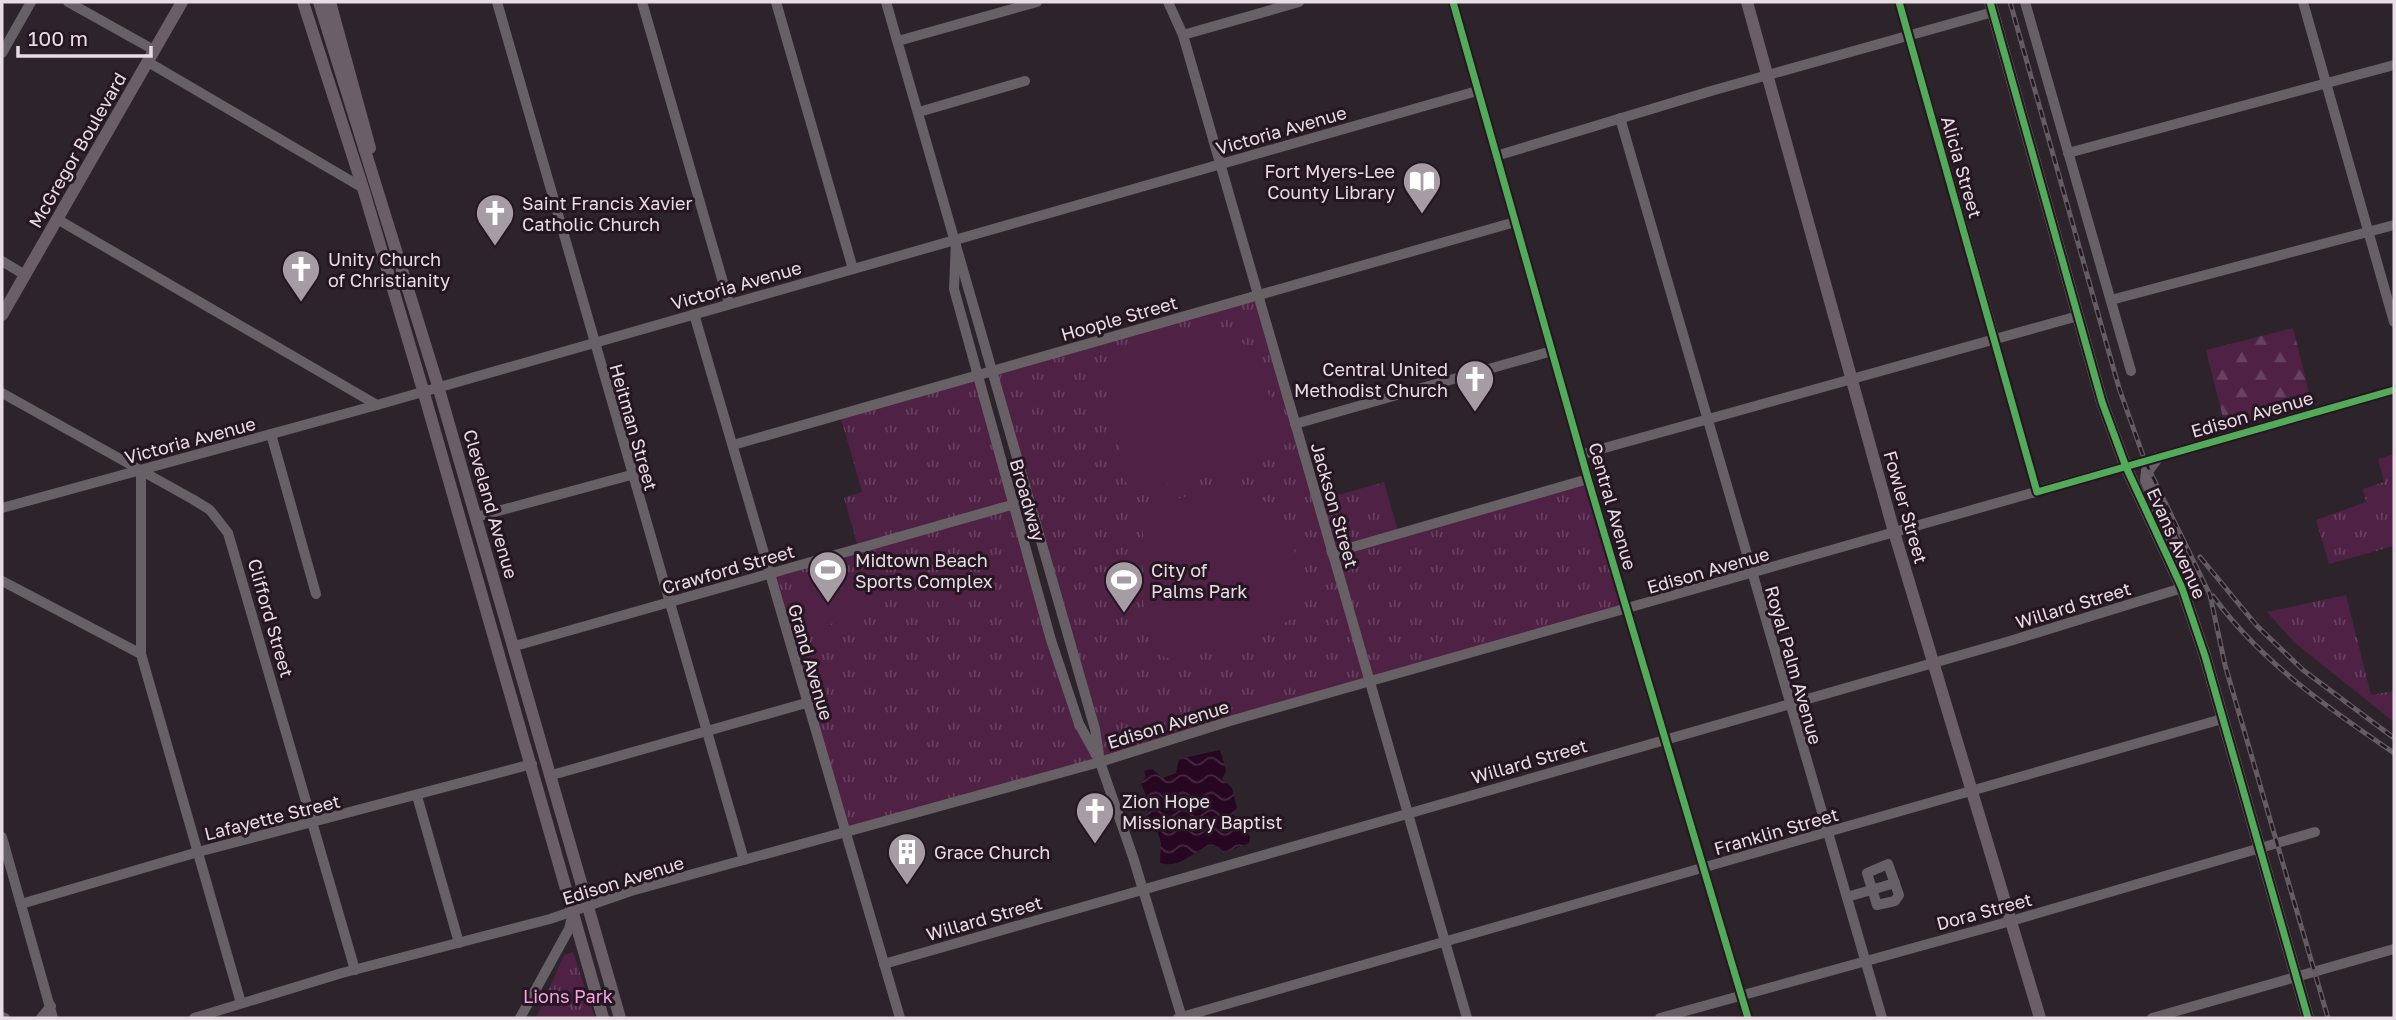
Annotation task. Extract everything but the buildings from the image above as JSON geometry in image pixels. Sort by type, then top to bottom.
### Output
[{"type":"main road","name":"McGregor Boulevard","points":[[2,315],[182,2]]},
{"type":"main road","name":"Cleveland Avenue","points":[[303,2],[363,188],[423,390],[574,909],[603,1018]]},
{"type":"main road","name":"Cleveland Avenue","points":[[319,2],[438,386],[620,1018]]},
{"type":"main road","points":[[330,2],[363,115],[378,193]]},
{"type":"main road","name":"Fowler Street","points":[[1746,2],[1894,532],[2040,1018]]},
{"type":"main road","name":"Evans Avenue","points":[[1992,7],[2102,402],[2126,467],[2180,585],[2205,656],[2308,1018]]},
{"type":"main road","points":[[2157,458],[2147,471],[2146,481],[2177,551],[2180,585]]},
{"type":"main road","points":[[489,616],[515,646]]},
{"type":"street","points":[[2,52],[32,2]]},
{"type":"street","points":[[68,2],[363,188]]},
{"type":"street","name":"Heitman Street","points":[[497,2],[667,602],[744,860]]},
{"type":"street","points":[[642,2],[729,303]]},
{"type":"street","points":[[776,2],[853,269]]},
{"type":"street","name":"Broadway","points":[[886,2],[1095,729],[1100,762],[1142,888],[1180,1018]]},
{"type":"street","points":[[898,41],[1005,7],[1037,2]]},
{"type":"street","name":"Jackson Street","points":[[1168,2],[1183,34],[1467,1018]]},
{"type":"street","points":[[1183,34],[1298,2]]},
{"type":"street","name":"Central Avenue","points":[[1452,2],[1588,479],[1748,1018]]},
{"type":"street","name":"Alicia Street","points":[[1899,2],[1995,340]]},
{"type":"street","points":[[2027,2],[2131,371]]},
{"type":"street","points":[[2303,2],[2394,322]]},
{"type":"street","points":[[1496,156],[1908,36],[1992,7]]},
{"type":"street","points":[[2068,153],[2394,65]]},
{"type":"street","points":[[919,112],[1025,81]]},
{"type":"street","name":"Victoria Avenue","points":[[2,508],[271,435],[1477,91]]},
{"type":"street","name":"Royal Palm Avenue","points":[[1620,118],[1882,1018]]},
{"type":"street","points":[[57,219],[290,351],[377,405]]},
{"type":"street","name":"Hoople Street","points":[[733,444],[1515,222]]},
{"type":"street","points":[[2111,300],[2394,225]]},
{"type":"street","name":"Broadway","points":[[956,240],[954,289],[976,376],[1079,724],[1100,762]]},
{"type":"street","points":[[2,261],[25,275]]},
{"type":"street","name":"Grand Avenue","points":[[694,314],[900,1018]]},
{"type":"street","points":[[1583,454],[2078,316]]},
{"type":"street","points":[[1295,424],[1552,351]]},
{"type":"street","name":"Edison Avenue","points":[[194,1018],[355,970],[550,919],[574,909],[844,831],[1100,762],[1230,721],[2394,390]]},
{"type":"street","name":"Clifford Street","points":[[2,393],[210,510],[228,533],[355,970]]},
{"type":"street","points":[[271,435],[316,594]]},
{"type":"street","points":[[141,471],[141,654],[242,1003]]},
{"type":"street","points":[[476,517],[631,475]]},
{"type":"street","points":[[1332,552],[1588,479]]},
{"type":"street","name":"Crawford Street","points":[[515,646],[1030,499]]},
{"type":"street","points":[[2,581],[141,654]]},
{"type":"street","name":"Willard Street","points":[[884,964],[1933,662],[2180,585]]},
{"type":"street","points":[[552,775],[806,703]]},
{"type":"street","name":"Franklin Street","points":[[1180,1018],[2222,719]]},
{"type":"street","name":"Lafayette Street","points":[[22,904],[198,852],[532,764]]},
{"type":"street","points":[[417,796],[459,943]]},
{"type":"street","name":"Dora Street","points":[[1660,1018],[2011,921],[2315,832]]},
{"type":"street","points":[[2,837],[53,1018]]},
{"type":"street","points":[[1888,864],[1895,883],[1898,898],[1880,905],[1875,904],[1867,873],[1888,864]]},
{"type":"street","points":[[2,873],[13,876]]},
{"type":"street","points":[[1847,897],[1895,883]]},
{"type":"street","points":[[520,1018],[569,929],[574,909]]},
{"type":"street","points":[[2152,1018],[2394,949]]},
{"type":"street","points":[[41,1018],[51,1006]]},
{"type":"green space","name":"City of Palms Park","points":[[1256,298],[1366,681],[1101,759],[994,372]]},
{"type":"green space","points":[[1214,322],[1257,354],[1286,454],[1138,492],[1126,482],[1121,466],[1110,352]]},
{"type":"green space","points":[[2293,328],[2312,405],[2225,426],[2206,350]]},
{"type":"green space","points":[[974,378],[1076,722],[1096,761],[845,828],[771,575],[859,550],[844,498],[862,492],[840,415]]},
{"type":"green space","points":[[2394,454],[2394,546],[2329,564],[2316,520],[2366,502],[2363,489],[2384,482],[2378,459]]},
{"type":"green space","points":[[1586,481],[1625,607],[1371,680],[1334,554]]},
{"type":"green space","points":[[1384,482],[1398,531],[1333,549],[1320,500]]},
{"type":"green space","points":[[1242,487],[1281,512],[1294,547],[1301,614],[1261,635],[1175,660],[1159,655],[1150,646],[1143,599],[1147,598],[1140,548],[1144,539],[1138,509],[1210,490]]},
{"type":"green space","name":"Midtown Beach Sports Complex","points":[[851,576],[862,615],[805,631],[794,592]]},
{"type":"green space","points":[[2346,595],[2371,695],[2394,691],[2394,722],[2295,643],[2267,612]]},
{"type":"green space","name":"Lions Park","points":[[573,952],[595,1018],[536,1018],[564,955]]},
{"type":"water","points":[[1220,750],[1226,771],[1222,779],[1232,788],[1237,808],[1233,814],[1250,836],[1249,843],[1223,853],[1219,847],[1211,845],[1181,862],[1160,863],[1161,843],[1157,830],[1150,827],[1146,814],[1151,808],[1141,783],[1146,777],[1144,771],[1152,769],[1163,778],[1176,773],[1179,759]]},
{"type":"railway","points":[[2010,2],[2119,388],[2145,461],[2210,595],[2225,665],[2328,1018]]},
{"type":"railway","points":[[2200,557],[2257,626],[2303,670],[2394,738]]},
{"type":"railway","points":[[2213,596],[2252,642],[2274,663],[2320,701],[2394,753]]},
{"type":"cycle path","points":[[1453,2],[1588,479],[1748,1018]]},
{"type":"cycle path","points":[[1899,2],[2037,492],[2394,390]]},
{"type":"cycle path","points":[[1990,2],[2102,402],[2126,467],[2182,588],[2205,656],[2308,1018]]},
{"type":"place","name":"Fort Myers-Lee County Library","points":[[1422,215]]},
{"type":"place","name":"Saint Francis Xavier Catholic Church","points":[[495,247]]},
{"type":"place","name":"Unity Church of Christianity","points":[[301,303]]},
{"type":"place","name":"Central United Methodist Church","points":[[1475,413]]},
{"type":"place","name":"Midtown Beach Sports Complex","points":[[828,604]]},
{"type":"place","name":"City of Palms Park","points":[[1124,614]]},
{"type":"place","name":"Zion Hope Missionary Baptist","points":[[1095,845]]},
{"type":"place","name":"Grace Church","points":[[907,886]]}]
